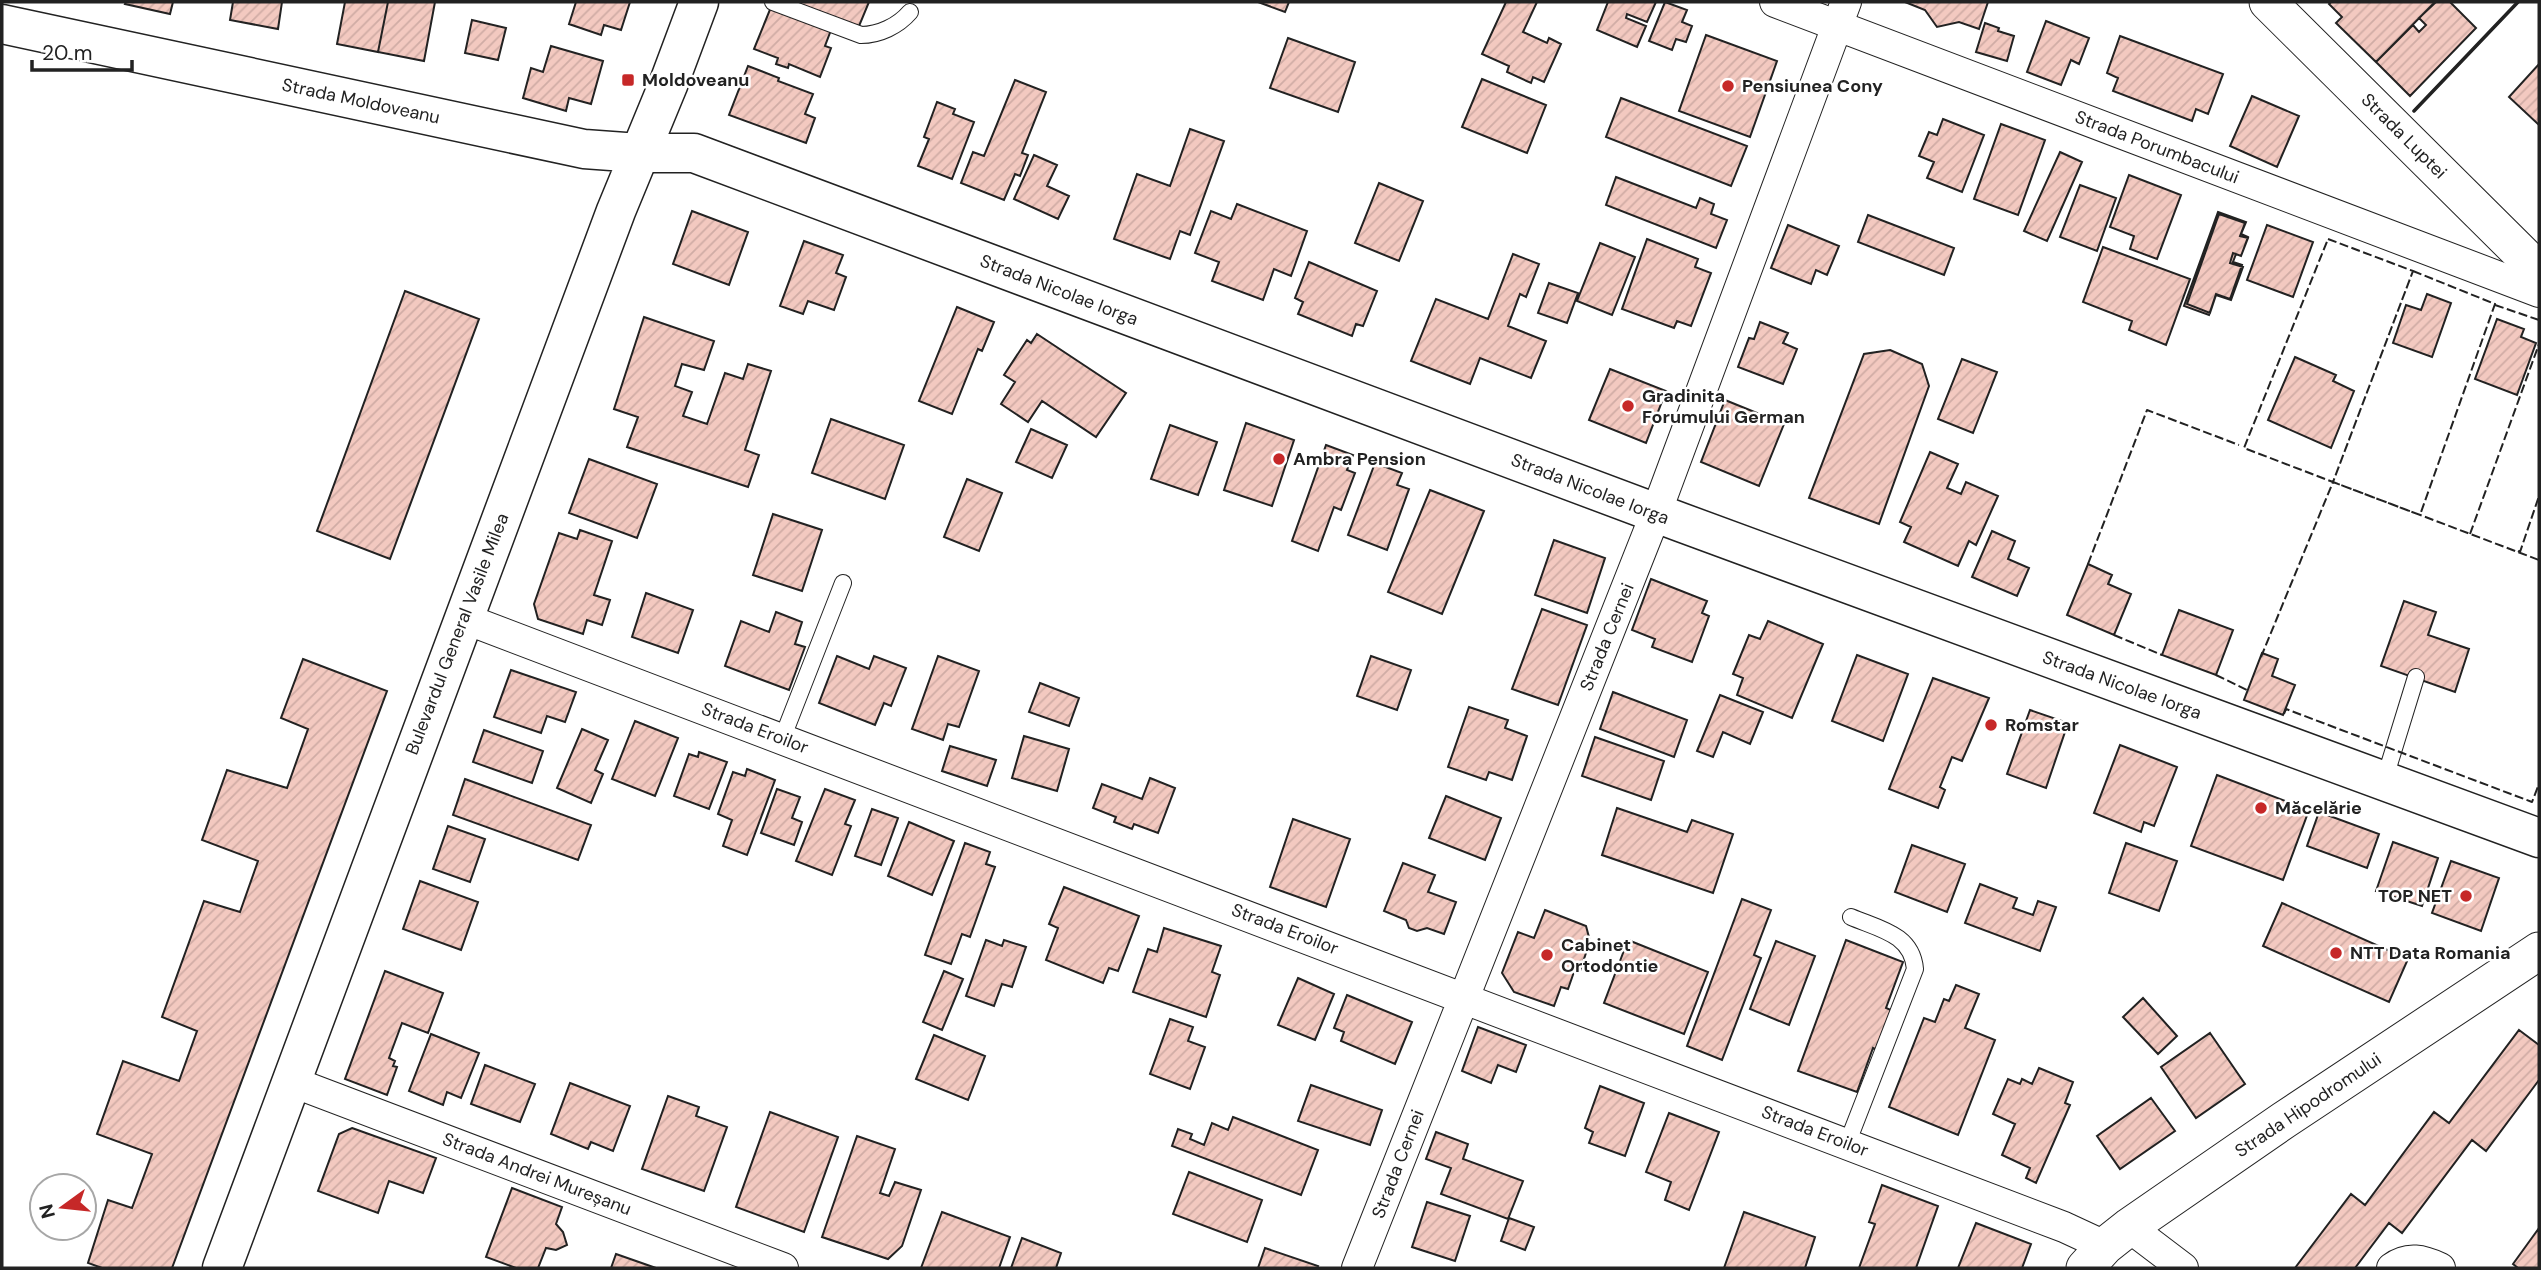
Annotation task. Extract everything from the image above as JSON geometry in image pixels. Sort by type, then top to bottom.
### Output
[{"type":"main road","name":"Bulevardul General Vasile Milea","points":[[222,1268],[463,618],[699,2]]},
{"type":"main road","name":"Strada Moldoveanu","points":[[2,24],[583,149],[639,153]]},
{"type":"main road","name":"Strada Nicolae Iorga","points":[[639,153],[694,153],[1656,513],[2539,838]]},
{"type":"street","name":"Strada Porumbacului","points":[[1775,2],[1842,14],[2539,292]]},
{"type":"street","name":"Strada Luptei","points":[[2280,6],[2539,271]]},
{"type":"street","name":"Strada Cernei","points":[[1357,1268],[1656,513],[1842,14]]},
{"type":"street","name":"Strada Eroilor","points":[[463,618],[1847,1143],[2064,1227],[2106,1247],[2183,1268]]},
{"type":"street","name":"Strada Hipodromului","points":[[2106,1247],[2284,1120],[2539,951]]},
{"type":"street","name":"Strada Andrei Mureșanu","points":[[290,1081],[783,1268]]},
{"type":"street","points":[[2392,1268],[2412,1259],[2440,1268]]},
{"type":"lane","points":[[774,2],[861,35],[870,35],[896,24],[910,12]]},
{"type":"lane","points":[[782,739],[843,583]]},
{"type":"lane","points":[[2384,781],[2416,677]]},
{"type":"lane","points":[[1847,1143],[1915,969],[1913,952],[1905,942],[1851,917]]},
{"type":"building","points":[[173,2],[170,14],[125,4]]},
{"type":"building","points":[[233,2],[282,2],[278,29],[230,20]]},
{"type":"building","points":[[345,2],[388,2],[378,52],[337,44]]},
{"type":"building","points":[[388,2],[435,2],[424,61],[378,52]]},
{"type":"building","points":[[576,2],[630,2],[621,30],[604,25],[601,35],[569,24]]},
{"type":"building","points":[[792,2],[869,2],[857,31]]},
{"type":"building","points":[[1258,2],[1289,2],[1285,12]]},
{"type":"building","points":[[1506,2],[1537,2],[1523,32],[1547,43],[1549,38],[1561,44],[1544,82],[1533,77],[1531,83],[1507,72],[1509,66],[1482,54]]},
{"type":"building","points":[[1608,2],[1656,2],[1647,22],[1627,14],[1626,18],[1646,26],[1637,47],[1597,30]]},
{"type":"building","points":[[1665,2],[1687,10],[1682,22],[1692,26],[1686,42],[1676,39],[1672,50],[1649,41]]},
{"type":"building","points":[[1905,2],[1988,2],[1979,29],[1959,22],[1937,27],[1925,10]]},
{"type":"building","points":[[2436,2],[2450,2],[2476,28],[2410,96],[2376,62],[2413,25],[2419,32],[2426,25],[2419,18]]},
{"type":"building","points":[[2434,3],[2376,62],[2336,23],[2342,17],[2329,4]]},
{"type":"building","points":[[771,7],[831,30],[825,46],[831,48],[820,77],[789,64],[788,68],[776,64],[778,58],[754,49]]},
{"type":"building","points":[[472,20],[506,28],[498,60],[465,53]]},
{"type":"building","points":[[2046,21],[2089,38],[2079,64],[2071,60],[2061,85],[2027,72]]},
{"type":"building","points":[[1985,23],[2014,36],[2007,61],[1976,52]]},
{"type":"building","name":"Pensiunea Cony","points":[[1706,35],[1777,61],[1750,137],[1679,111]]},
{"type":"building","points":[[2120,36],[2223,74],[2208,114],[2196,109],[2192,121],[2113,91],[2118,78],[2107,73]]},
{"type":"building","points":[[1288,38],[1355,62],[1338,112],[1270,88]]},
{"type":"building","points":[[551,46],[603,61],[591,104],[569,98],[566,111],[523,98],[531,68],[543,72]]},
{"type":"building","points":[[2539,64],[2539,125],[2509,97]]},
{"type":"building","points":[[748,66],[813,94],[805,114],[815,118],[806,143],[729,115]]},
{"type":"building","points":[[1482,79],[1546,105],[1527,153],[1462,127]]},
{"type":"building","points":[[1015,80],[1046,92],[1022,153],[1028,155],[1020,176],[1015,174],[1004,200],[961,183],[973,152],[984,156]]},
{"type":"building","points":[[2252,96],[2299,116],[2277,167],[2230,146]]},
{"type":"building","points":[[1621,98],[1747,146],[1731,186],[1606,137]]},
{"type":"building","points":[[937,102],[955,109],[953,114],[974,122],[952,179],[918,166],[929,139],[924,137]]},
{"type":"building","points":[[1943,119],[1984,135],[1962,192],[1927,178],[1934,162],[1919,156],[1929,132],[1937,135]]},
{"type":"building","points":[[2001,124],[2045,140],[2018,215],[1974,199]]},
{"type":"building","points":[[1190,129],[1224,141],[1190,235],[1180,231],[1170,259],[1114,239],[1137,174],[1170,186]]},
{"type":"building","points":[[2060,152],[2082,162],[2047,241],[2024,231]]},
{"type":"building","points":[[1034,155],[1057,165],[1047,186],[1069,196],[1058,219],[1014,199]]},
{"type":"building","points":[[2129,175],[2181,195],[2157,259],[2130,249],[2134,236],[2110,227]]},
{"type":"building","points":[[1616,177],[1696,208],[1700,198],[1714,204],[1711,214],[1727,220],[1716,248],[1606,205]]},
{"type":"building","points":[[1379,183],[1423,201],[1399,261],[1355,243]]},
{"type":"building","points":[[2080,185],[2116,198],[2097,251],[2060,237]]},
{"type":"building","points":[[1237,204],[1307,231],[1291,276],[1274,269],[1263,300],[1212,281],[1219,262],[1195,253],[1211,211],[1231,219]]},
{"type":"building","points":[[692,211],[748,232],[729,285],[673,264]]},
{"type":"building","points":[[2218,212],[2246,222],[2241,234],[2248,237],[2241,256],[2236,254],[2233,262],[2242,265],[2230,299],[2216,294],[2209,315],[2184,306]]},
{"type":"building","points":[[2219,214],[2245,223],[2240,236],[2248,238],[2241,256],[2233,253],[2230,263],[2243,267],[2231,300],[2216,295],[2210,313],[2187,304]]},
{"type":"building","points":[[1868,215],[1954,248],[1944,275],[1858,242]]},
{"type":"building","points":[[1788,225],[1839,246],[1827,275],[1816,270],[1811,284],[1771,268]]},
{"type":"building","points":[[2267,225],[2313,242],[2293,297],[2247,280]]},
{"type":"building","points":[[1647,239],[1698,259],[1695,267],[1711,273],[1691,326],[1677,321],[1674,328],[1622,309]]},
{"type":"building","points":[[804,241],[843,255],[836,273],[846,277],[834,310],[808,301],[803,314],[780,306]]},
{"type":"building","points":[[1600,243],[1635,257],[1612,315],[1577,301]]},
{"type":"building","points":[[2103,247],[2190,279],[2166,345],[2129,330],[2132,321],[2083,302]]},
{"type":"building","points":[[1513,254],[1539,264],[1526,297],[1520,294],[1508,326],[1546,341],[1531,378],[1480,358],[1470,384],[1411,361],[1436,299],[1488,319]]},
{"type":"building","points":[[1309,262],[1377,291],[1363,326],[1356,324],[1352,336],[1298,314],[1303,302],[1295,298]]},
{"type":"building","points":[[1549,283],[1578,293],[1567,323],[1538,313]]},
{"type":"building","points":[[405,291],[479,319],[390,559],[317,531]]},
{"type":"building","points":[[2427,294],[2451,303],[2432,357],[2393,343],[2406,305],[2421,310]]},
{"type":"building","points":[[957,307],[994,322],[982,351],[978,349],[952,414],[919,401]]},
{"type":"building","points":[[644,317],[714,341],[704,370],[682,364],[675,386],[692,392],[683,416],[707,424],[725,373],[743,379],[748,364],[771,371],[745,450],[759,455],[748,487],[627,447],[638,417],[614,409]]},
{"type":"building","points":[[2497,319],[2524,329],[2521,337],[2536,343],[2517,395],[2475,379]]},
{"type":"building","points":[[1760,322],[1788,333],[1783,343],[1797,349],[1783,384],[1738,367],[1749,338],[1754,339]]},
{"type":"building","points":[[1037,334],[1126,393],[1096,437],[1042,401],[1028,422],[1001,404],[1015,382],[1004,375],[1027,340],[1031,343]]},
{"type":"building","points":[[1890,350],[1922,364],[1929,386],[1879,524],[1809,498],[1864,354]]},
{"type":"building","points":[[2295,357],[2336,375],[2333,381],[2354,391],[2331,448],[2268,420]]},
{"type":"building","points":[[1962,359],[1997,372],[1973,433],[1938,419]]},
{"type":"building","name":"Gradinita Forumului German","points":[[1610,369],[1666,391],[1646,443],[1589,420]]},
{"type":"building","points":[[1725,400],[1784,424],[1759,486],[1701,462]]},
{"type":"building","points":[[831,419],[904,445],[885,499],[812,473]]},
{"type":"building","points":[[1246,423],[1294,440],[1272,506],[1224,490]]},
{"type":"building","points":[[1170,425],[1217,442],[1198,495],[1151,479]]},
{"type":"building","points":[[1031,429],[1067,445],[1052,478],[1016,462]]},
{"type":"building","points":[[1326,445],[1353,455],[1347,470],[1355,473],[1341,510],[1334,507],[1318,551],[1292,541]]},
{"type":"building","points":[[1930,452],[1958,464],[1947,488],[1961,494],[1966,482],[1998,496],[1976,545],[1969,541],[1958,566],[1904,542],[1911,527],[1900,522]]},
{"type":"building","points":[[589,459],[657,484],[637,538],[569,513]]},
{"type":"building","points":[[1375,463],[1402,473],[1397,485],[1409,489],[1387,550],[1348,535]]},
{"type":"building","points":[[967,479],[1002,493],[979,551],[944,537]]},
{"type":"building","points":[[1430,490],[1484,511],[1442,614],[1388,592]]},
{"type":"building","points":[[773,514],[822,530],[802,591],[753,575]]},
{"type":"building","points":[[580,530],[612,541],[594,595],[610,600],[602,625],[587,620],[583,634],[538,619],[534,604],[559,533],[577,539]]},
{"type":"building","points":[[1992,531],[2015,541],[2008,559],[2029,568],[2017,596],[1972,577]]},
{"type":"building","points":[[1554,540],[1605,558],[1587,613],[1535,595]]},
{"type":"building","points":[[2088,564],[2112,575],[2108,584],[2131,594],[2114,635],[2067,615]]},
{"type":"building","points":[[1651,579],[1707,601],[1702,613],[1709,616],[1692,662],[1652,647],[1655,639],[1632,630]]},
{"type":"building","points":[[646,593],[693,610],[678,653],[632,637]]},
{"type":"building","points":[[2404,601],[2436,612],[2428,635],[2469,649],[2455,692],[2381,666]]},
{"type":"building","points":[[1542,609],[1587,625],[1558,705],[1512,689]]},
{"type":"building","points":[[2179,610],[2233,630],[2216,675],[2162,655]]},
{"type":"building","points":[[776,612],[802,622],[795,644],[805,647],[789,690],[725,666],[741,621],[769,632]]},
{"type":"building","points":[[1768,621],[1823,644],[1792,718],[1737,695],[1743,678],[1733,674],[1749,635],[1760,639]]},
{"type":"building","points":[[2262,653],[2278,659],[2272,676],[2295,685],[2283,715],[2244,700]]},
{"type":"building","points":[[1857,655],[1908,674],[1883,741],[1832,721]]},
{"type":"building","points":[[837,656],[869,669],[874,656],[906,668],[891,706],[884,703],[875,725],[819,703]]},
{"type":"building","points":[[938,656],[979,671],[959,727],[948,724],[943,740],[912,729]]},
{"type":"building","points":[[1371,656],[1411,670],[1397,710],[1357,696]]},
{"type":"building","points":[[303,659],[387,691],[172,1268],[102,1268],[88,1263],[95,1242],[98,1242],[98,1232],[108,1200],[132,1208],[152,1154],[97,1134],[123,1061],[179,1081],[197,1031],[162,1017],[204,901],[240,912],[258,861],[202,840],[227,770],[287,788],[308,729],[281,718]]},
{"type":"building","points":[[511,670],[576,692],[565,722],[547,716],[541,733],[494,717]]},
{"type":"building","points":[[1933,678],[1989,698],[1962,761],[1952,757],[1940,787],[1945,790],[1938,808],[1889,789]]},
{"type":"building","points":[[1040,683],[1079,698],[1069,726],[1029,712]]},
{"type":"building","points":[[1613,692],[1687,720],[1674,757],[1600,729]]},
{"type":"building","points":[[1720,695],[1763,712],[1750,744],[1723,732],[1713,757],[1697,751]]},
{"type":"building","points":[[1469,707],[1508,720],[1505,728],[1527,736],[1512,780],[1489,772],[1486,780],[1448,767]]},
{"type":"building","points":[[2030,710],[2068,723],[2046,788],[2007,774]]},
{"type":"building","points":[[635,721],[678,738],[655,796],[612,779]]},
{"type":"building","points":[[582,729],[608,740],[595,770],[603,774],[591,803],[557,788]]},
{"type":"building","points":[[484,730],[543,751],[532,783],[473,762]]},
{"type":"building","points":[[1024,736],[1069,749],[1057,791],[1012,778]]},
{"type":"building","points":[[1595,737],[1664,761],[1651,800],[1582,776]]},
{"type":"building","points":[[2120,745],[2177,767],[2154,826],[2144,822],[2141,832],[2094,813]]},
{"type":"building","points":[[950,746],[996,760],[987,786],[942,771]]},
{"type":"building","points":[[699,752],[727,762],[709,809],[674,796],[689,754],[698,757]]},
{"type":"building","points":[[747,769],[775,780],[747,855],[723,846],[732,820],[718,814],[733,772],[745,776]]},
{"type":"building","points":[[2217,775],[2309,810],[2283,880],[2191,846]]},
{"type":"building","points":[[1150,778],[1175,788],[1158,833],[1134,824],[1132,829],[1114,822],[1116,817],[1093,808],[1102,784],[1142,799]]},
{"type":"building","points":[[465,779],[591,825],[578,860],[453,815]]},
{"type":"building","points":[[777,789],[800,797],[792,818],[802,822],[794,845],[761,833]]},
{"type":"building","points":[[825,789],[855,800],[845,824],[851,826],[832,875],[796,861]]},
{"type":"building","points":[[1446,796],[1501,818],[1485,860],[1429,838]]},
{"type":"building","points":[[1617,808],[1687,832],[1692,820],[1733,834],[1713,893],[1602,855]]},
{"type":"building","points":[[872,809],[898,818],[881,865],[855,856]]},
{"type":"building","points":[[2319,812],[2379,834],[2367,868],[2307,846]]},
{"type":"building","points":[[1293,819],[1350,839],[1326,907],[1270,887]]},
{"type":"building","points":[[909,822],[954,841],[932,895],[888,876]]},
{"type":"building","points":[[448,826],[485,839],[470,882],[433,869]]},
{"type":"building","points":[[2393,842],[2438,858],[2422,906],[2376,891]]},
{"type":"building","points":[[965,843],[990,852],[986,864],[995,867],[970,937],[962,934],[951,964],[925,955]]},
{"type":"building","points":[[2126,843],[2177,861],[2159,911],[2109,893]]},
{"type":"building","points":[[1912,845],[1965,864],[1947,912],[1895,892]]},
{"type":"building","name":"TOP NET","points":[[2451,861],[2499,878],[2481,931],[2432,913]]},
{"type":"building","points":[[1403,863],[1435,875],[1428,892],[1456,902],[1444,934],[1427,928],[1417,931],[1409,928],[1406,920],[1384,911]]},
{"type":"building","points":[[420,881],[478,902],[461,950],[403,929]]},
{"type":"building","points":[[1980,884],[2017,898],[2013,908],[2033,915],[2038,901],[2056,907],[2040,951],[1965,923]]},
{"type":"building","points":[[1064,887],[1139,916],[1118,971],[1109,968],[1103,983],[1046,960],[1058,928],[1049,924]]},
{"type":"building","points":[[1742,899],[1771,910],[1754,955],[1761,958],[1722,1060],[1687,1046]]},
{"type":"building","name":"NTT Data Romania","points":[[2282,903],[2408,959],[2389,1002],[2263,946]]},
{"type":"building","name":"Cabinet Ortodontie","points":[[1545,910],[1586,926],[1590,941],[1580,971],[1575,969],[1568,989],[1561,987],[1554,1006],[1514,992],[1502,973],[1518,932],[1534,938]]},
{"type":"building","points":[[1164,928],[1221,946],[1212,972],[1220,975],[1206,1017],[1133,992],[1148,949],[1157,952]]},
{"type":"building","points":[[986,940],[1002,946],[1004,940],[1026,947],[1012,987],[1002,984],[994,1006],[966,996]]},
{"type":"building","points":[[1628,940],[1708,972],[1684,1034],[1604,1003]]},
{"type":"building","points":[[1846,940],[1903,962],[1886,1008],[1891,1010],[1877,1050],[1873,1048],[1857,1092],[1798,1071]]},
{"type":"building","points":[[1776,941],[1815,956],[1789,1025],[1750,1009]]},
{"type":"building","points":[[385,971],[443,993],[428,1033],[402,1023],[389,1058],[395,1061],[393,1066],[397,1067],[387,1095],[345,1079]]},
{"type":"building","points":[[944,971],[963,979],[942,1030],[923,1022]]},
{"type":"building","points":[[1298,978],[1334,994],[1315,1040],[1278,1025]]},
{"type":"building","points":[[1956,985],[1979,994],[1965,1028],[1995,1040],[1958,1135],[1889,1107],[1924,1018],[1935,1022],[1944,999],[1949,1001]]},
{"type":"building","points":[[1347,995],[1412,1022],[1395,1064],[1341,1041],[1344,1032],[1334,1028]]},
{"type":"building","points":[[2143,998],[2177,1036],[2158,1054],[2123,1017]]},
{"type":"building","points":[[1170,1019],[1193,1027],[1188,1041],[1205,1047],[1190,1089],[1150,1074]]},
{"type":"building","points":[[1478,1027],[1526,1045],[1516,1072],[1498,1065],[1491,1083],[1462,1071]]},
{"type":"building","points":[[2519,1030],[2539,1045],[2539,1080],[2486,1151],[2472,1140],[2402,1233],[2389,1223],[2355,1268],[2295,1268],[2351,1194],[2365,1205],[2434,1112],[2449,1123]]},
{"type":"building","points":[[2210,1033],[2245,1084],[2196,1118],[2161,1067]]},
{"type":"building","points":[[431,1034],[479,1053],[461,1098],[447,1092],[443,1105],[409,1091]]},
{"type":"building","points":[[934,1035],[985,1056],[968,1100],[916,1079]]},
{"type":"building","points":[[485,1065],[535,1084],[520,1122],[471,1104]]},
{"type":"building","points":[[2039,1068],[2073,1082],[2065,1103],[2070,1105],[2036,1183],[2026,1178],[2030,1168],[2002,1155],[2015,1124],[1993,1114],[2008,1079],[2020,1084],[2022,1079],[2032,1084]]},
{"type":"building","points":[[570,1083],[630,1106],[613,1151],[591,1142],[588,1149],[551,1134]]},
{"type":"building","points":[[1311,1085],[1382,1110],[1370,1145],[1298,1121]]},
{"type":"building","points":[[1600,1086],[1644,1103],[1625,1156],[1589,1143],[1593,1132],[1585,1128]]},
{"type":"building","points":[[668,1096],[699,1107],[696,1116],[727,1127],[704,1191],[642,1169]]},
{"type":"building","points":[[2151,1098],[2175,1131],[2120,1169],[2097,1136]]},
{"type":"building","points":[[770,1112],[838,1137],[804,1232],[736,1207]]},
{"type":"building","points":[[1669,1113],[1719,1132],[1689,1210],[1665,1200],[1671,1182],[1646,1172]]},
{"type":"building","points":[[1233,1117],[1318,1150],[1301,1195],[1172,1146],[1178,1129],[1192,1134],[1190,1139],[1204,1145],[1212,1123],[1228,1130]]},
{"type":"building","points":[[352,1128],[436,1158],[423,1193],[389,1181],[378,1213],[318,1191],[339,1134]]},
{"type":"building","points":[[1436,1132],[1468,1144],[1463,1159],[1523,1181],[1508,1219],[1441,1194],[1451,1168],[1426,1159]]},
{"type":"building","points":[[857,1136],[895,1149],[880,1193],[889,1196],[895,1182],[921,1190],[902,1246],[888,1259],[822,1237]]},
{"type":"building","points":[[1189,1172],[1262,1200],[1247,1242],[1173,1214]]},
{"type":"building","points":[[1882,1185],[1938,1206],[1916,1268],[1859,1268],[1875,1224],[1869,1222]]},
{"type":"building","points":[[512,1188],[562,1207],[556,1224],[563,1232],[567,1245],[556,1250],[546,1248],[538,1268],[516,1268],[486,1257]]},
{"type":"building","points":[[1427,1202],[1470,1216],[1455,1261],[1412,1247]]},
{"type":"building","points":[[942,1212],[1010,1237],[999,1268],[921,1268]]},
{"type":"building","points":[[1744,1212],[1815,1237],[1805,1268],[1724,1268]]},
{"type":"building","points":[[1509,1218],[1534,1227],[1525,1250],[1501,1241]]},
{"type":"building","points":[[1976,1223],[2031,1244],[2022,1268],[1958,1268]]},
{"type":"building","points":[[2539,1228],[2539,1268],[2518,1268],[2513,1264]]},
{"type":"building","points":[[1022,1238],[1061,1253],[1056,1268],[1011,1268]]},
{"type":"building","points":[[1265,1248],[1318,1266],[1258,1268]]},
{"type":"building","points":[[616,1254],[656,1268],[611,1268]]},
{"type":"fence","points":[[2414,111],[2518,2]]},
{"type":"fence","points":[[2328,239],[2413,271],[2333,482],[2244,448],[2328,239]]},
{"type":"fence","points":[[2413,271],[2495,304],[2420,515],[2333,482],[2413,271]]},
{"type":"fence","points":[[2495,305],[2539,320]]},
{"type":"fence","points":[[2470,534],[2539,344]]},
{"type":"fence","points":[[2088,564],[2147,410],[2239,445]]},
{"type":"fence","points":[[2261,657],[2333,482],[2539,560]]},
{"type":"fence","points":[[2518,551],[2520,552],[2539,496]]},
{"type":"fence","points":[[2114,635],[2162,655]]},
{"type":"fence","points":[[2216,675],[2247,690]]},
{"type":"fence","points":[[2284,714],[2286,709],[2532,802],[2539,784]]},
{"type":"wall","points":[[2414,111],[2518,2]]},
{"type":"place","name":"Moldoveanu","points":[[628,80]]},
{"type":"place","name":"Pensiunea Cony","points":[[1728,86]]},
{"type":"place","name":"Gradinita Forumului German","points":[[1628,406]]},
{"type":"place","name":"Ambra Pension","points":[[1279,459]]},
{"type":"place","name":"Romstar","points":[[1991,725]]},
{"type":"place","name":"Măcelărie","points":[[2261,808]]},
{"type":"place","name":"TOP NET","points":[[2466,896]]},
{"type":"place","name":"NTT Data Romania","points":[[2336,953]]},
{"type":"place","name":"Cabinet Ortodontie","points":[[1547,955]]}]
